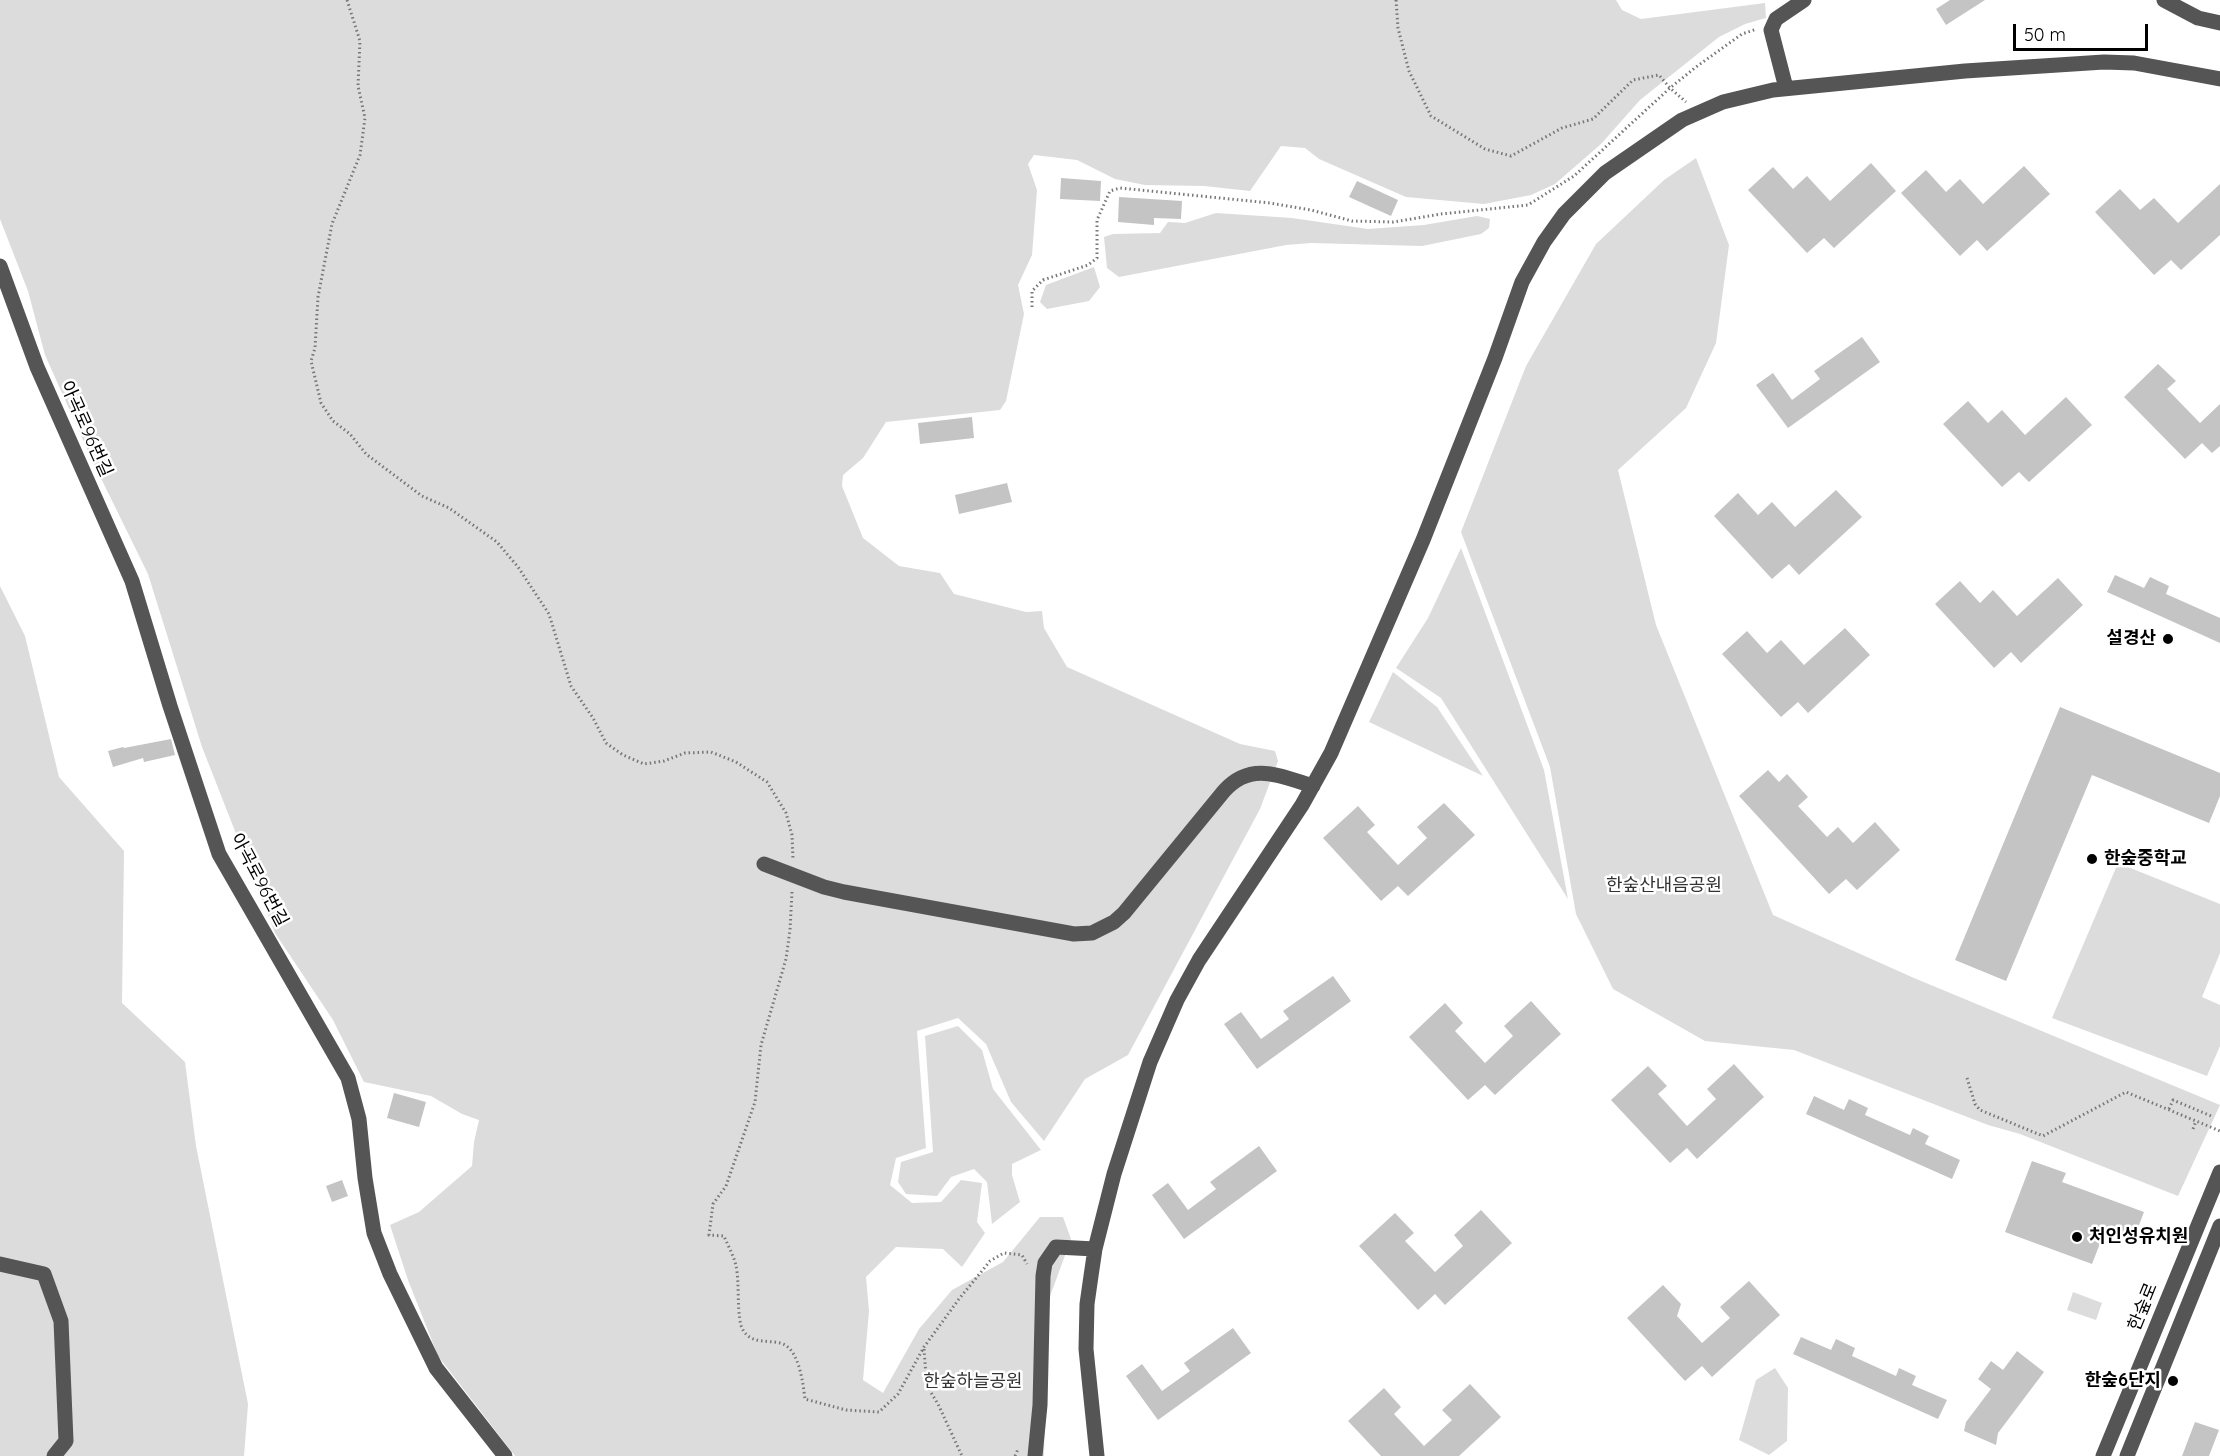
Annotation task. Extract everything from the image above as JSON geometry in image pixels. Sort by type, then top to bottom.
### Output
[{"type":"street","points":[[1786,88],[1772,37],[1773,24],[1783,13],[1804,0]]},
{"type":"street","points":[[2164,0],[2198,18],[2220,23]]},
{"type":"street","points":[[1097,1456],[1086,1328],[1095,1249],[1136,1103],[1167,1021],[1199,960],[1313,786],[1331,753],[1423,540],[1495,358],[1515,298],[1530,267],[1564,214],[1605,173],[1659,134],[1698,113],[1742,96],[1786,88],[1965,71],[2104,62],[2134,63],[2220,80]]},
{"type":"street","name":"아곡로96번길","points":[[0,266],[37,367],[132,580],[170,706],[219,854],[348,1078],[358,1119],[374,1233],[390,1274],[436,1368],[505,1456]]},
{"type":"street","points":[[764,864],[824,887],[844,892],[1054,931],[1092,933],[1114,922],[1124,913],[1224,791],[1237,779],[1251,774],[1268,773],[1313,786]]},
{"type":"street","name":"한숲로","points":[[2103,1456],[2220,1172]]},
{"type":"street","points":[[2127,1456],[2220,1226]]},
{"type":"street","points":[[1035,1456],[1040,1405],[1045,1263],[1056,1248],[1095,1249]]},
{"type":"street","points":[[0,1263],[44,1274],[61,1321],[66,1441],[54,1456]]},
{"type":"path","points":[[347,0],[360,41],[358,86],[365,118],[360,155],[332,224],[318,297],[315,348],[311,361],[321,403],[333,421],[350,434],[366,454],[422,496],[448,508],[497,542],[518,567],[549,614],[571,686],[593,718],[606,743],[623,755],[644,764],[664,761],[685,753],[711,752],[736,762],[767,782],[786,813],[792,835],[793,876],[786,959],[761,1045],[755,1102],[726,1186],[713,1204],[709,1235],[724,1236],[736,1265],[741,1328],[747,1337],[765,1342],[782,1343],[792,1351],[799,1369],[805,1399],[846,1410],[879,1412],[898,1394],[924,1347],[990,1261],[1004,1253],[1022,1255],[1029,1267]]},
{"type":"path","points":[[1396,0],[1398,28],[1409,71],[1431,116],[1485,149],[1511,156],[1562,128],[1593,119],[1633,80],[1659,75],[1698,113]]},
{"type":"path","points":[[1032,307],[1032,291],[1043,280],[1088,264],[1096,258],[1097,220],[1110,191],[1120,188],[1270,203],[1311,210],[1352,221],[1393,222],[1442,214],[1528,205],[1574,176],[1670,88],[1742,34],[1773,24]]},
{"type":"path","points":[[1967,1078],[1975,1104],[1980,1110],[2043,1136],[2126,1092],[2220,1131]]},
{"type":"path","points":[[2169,1110],[2173,1100],[2211,1116]]},
{"type":"path","points":[[2193,1129],[2196,1121]]},
{"type":"path","points":[[924,1347],[926,1376],[930,1391],[962,1456]]},
{"type":"path","points":[[1015,1456],[1019,1447]]},
{"type":"green space","name":"한숲하늘공원","points":[[0,0],[1616,0],[1622,10],[1641,19],[1765,3],[1766,18],[1745,24],[1719,37],[1640,100],[1601,144],[1555,184],[1531,195],[1484,204],[1406,197],[1319,159],[1305,148],[1281,146],[1250,191],[1204,186],[1145,185],[1115,179],[1077,160],[1034,155],[1028,164],[1037,190],[1032,255],[1018,285],[1024,314],[1006,401],[1000,410],[886,422],[863,458],[843,475],[842,486],[863,538],[899,566],[940,573],[954,594],[1026,612],[1042,611],[1044,628],[1067,667],[1240,744],[1275,751],[1278,761],[1260,809],[1128,1055],[1085,1079],[1044,1141],[1011,1102],[986,1044],[958,1018],[917,1031],[926,1148],[896,1158],[890,1185],[912,1203],[941,1202],[961,1180],[982,1183],[977,1222],[985,1233],[962,1267],[943,1249],[896,1247],[866,1277],[869,1311],[863,1380],[883,1393],[919,1329],[952,1290],[1003,1262],[1040,1217],[1063,1217],[1071,1239],[1049,1299],[1044,1456],[515,1456],[438,1356],[408,1280],[390,1225],[419,1212],[472,1166],[479,1120],[462,1114],[431,1096],[364,1082],[333,1020],[275,933],[202,747],[148,574],[92,460],[45,355],[28,291],[0,219]]},
{"type":"green space","name":"한숲산내음공원","points":[[1696,158],[1729,245],[1716,343],[1686,408],[1618,470],[1656,625],[1773,915],[1914,978],[2220,1105],[2178,1196],[2020,1134],[1988,1125],[1794,1050],[1705,1041],[1613,989],[1576,914],[1550,767],[1461,532],[1526,366],[1596,244],[1664,180]]},
{"type":"green space","points":[[1216,213],[1292,218],[1368,229],[1424,225],[1477,216],[1490,219],[1489,228],[1481,234],[1422,246],[1311,243],[1286,245],[1119,277],[1107,268],[1104,237],[1113,234],[1160,233],[1168,222],[1185,223]]},
{"type":"green space","points":[[1094,267],[1100,287],[1089,301],[1047,309],[1040,302],[1046,285]]},
{"type":"green space","points":[[1461,548],[1544,770],[1568,899],[1441,698],[1396,668],[1428,618]]},
{"type":"green space","points":[[0,586],[25,636],[59,777],[124,851],[122,1003],[185,1062],[196,1146],[248,1404],[244,1456],[0,1456]]},
{"type":"green space","points":[[1393,672],[1437,707],[1483,776],[1369,722]]},
{"type":"green space","points":[[2118,863],[2220,904],[2220,953],[2202,997],[2220,1005],[2220,1046],[2207,1076],[2052,1018]]},
{"type":"green space","points":[[958,1026],[982,1050],[993,1089],[1041,1150],[1012,1164],[1012,1175],[1020,1202],[992,1224],[987,1182],[974,1169],[951,1177],[937,1196],[906,1194],[898,1182],[901,1162],[933,1152],[925,1036]]},
{"type":"green space","points":[[2073,1292],[2102,1303],[2096,1320],[2067,1310]]},
{"type":"green space","points":[[1775,1368],[1788,1388],[1787,1441],[1769,1455],[1739,1440],[1756,1380]]},
{"type":"building","points":[[1950,0],[1985,0],[1946,25],[1936,9]]},
{"type":"building","points":[[1871,163],[1896,191],[1834,248],[1824,238],[1807,253],[1748,190],[1773,167],[1793,189],[1807,176],[1830,201]]},
{"type":"building","points":[[2024,166],[2050,194],[1987,251],[1977,240],[1960,256],[1901,193],[1926,170],[1946,192],[1960,179],[1983,204]]},
{"type":"building","points":[[1061,178],[1101,181],[1100,201],[1060,199]]},
{"type":"building","points":[[1357,181],[1398,200],[1391,216],[1349,197]]},
{"type":"building","points":[[2220,184],[2220,235],[2181,270],[2171,260],[2154,275],[2095,212],[2120,189],[2140,210],[2154,198],[2178,223]]},
{"type":"building","points":[[1119,197],[1182,201],[1181,219],[1154,218],[1154,225],[1118,222]]},
{"type":"building","points":[[1862,337],[1880,362],[1788,428],[1756,385],[1773,373],[1792,400],[1820,379],[1814,371]]},
{"type":"building","points":[[2158,364],[2176,381],[2167,389],[2200,423],[2220,404],[2220,446],[2212,453],[2202,443],[2185,459],[2124,397]]},
{"type":"building","points":[[2066,397],[2092,425],[2029,482],[2019,472],[2002,487],[1943,424],[1968,401],[1988,423],[2002,410],[2025,435]]},
{"type":"building","points":[[972,417],[974,438],[920,444],[918,423]]},
{"type":"building","points":[[1007,483],[1012,502],[959,514],[955,495]]},
{"type":"building","points":[[1836,490],[1862,517],[1799,575],[1789,564],[1772,579],[1714,516],[1738,493],[1758,515],[1772,502],[1795,527]]},
{"type":"building","points":[[2115,575],[2144,588],[2150,577],[2169,586],[2166,594],[2220,618],[2220,643],[2107,592]]},
{"type":"building","points":[[2058,578],[2083,605],[2021,663],[2011,652],[1994,668],[1935,604],[1960,581],[1980,603],[1993,590],[2017,616]]},
{"type":"building","points":[[1845,628],[1870,655],[1808,713],[1798,702],[1781,717],[1722,654],[1747,631],[1767,653],[1781,640],[1804,665]]},
{"type":"building","points":[[2060,707],[2220,773],[2220,796],[2209,823],[2092,775],[2006,981],[1955,960]]},
{"type":"building","points":[[171,739],[175,755],[144,762],[143,758],[113,767],[108,751]]},
{"type":"building","points":[[1768,770],[1779,782],[1787,774],[1808,797],[1798,806],[1827,837],[1838,827],[1853,843],[1875,822],[1900,850],[1857,890],[1846,879],[1829,894],[1739,796]]},
{"type":"building","points":[[1444,803],[1475,835],[1408,896],[1398,886],[1381,901],[1323,838],[1358,806],[1375,825],[1367,832],[1398,865],[1427,838],[1417,827]]},
{"type":"building","points":[[1333,976],[1351,1001],[1257,1069],[1224,1024],[1241,1012],[1261,1039],[1289,1019],[1283,1011]]},
{"type":"building","points":[[1531,1001],[1561,1034],[1495,1095],[1485,1085],[1468,1100],[1409,1037],[1445,1003],[1463,1023],[1455,1031],[1485,1063],[1513,1036],[1504,1026]]},
{"type":"building","points":[[1734,1064],[1764,1097],[1697,1159],[1687,1148],[1670,1163],[1611,1100],[1648,1066],[1667,1086],[1658,1094],[1687,1126],[1716,1099],[1707,1089]]},
{"type":"building","points":[[394,1093],[426,1102],[419,1127],[387,1118]]},
{"type":"building","points":[[1814,1096],[1844,1110],[1849,1099],[1868,1108],[1865,1115],[1910,1135],[1913,1128],[1929,1136],[1925,1144],[1960,1160],[1952,1179],[1806,1114]]},
{"type":"building","points":[[1259,1146],[1277,1171],[1184,1239],[1152,1195],[1168,1183],[1188,1210],[1216,1189],[1210,1182]]},
{"type":"building","points":[[2032,1161],[2066,1173],[2062,1182],[2144,1212],[2134,1238],[2106,1228],[2092,1264],[2005,1232]]},
{"type":"building","points":[[342,1180],[348,1196],[332,1202],[326,1186]]},
{"type":"building","points":[[1481,1210],[1512,1243],[1445,1305],[1435,1294],[1418,1310],[1359,1246],[1395,1213],[1414,1233],[1405,1241],[1435,1272],[1463,1246],[1454,1235]]},
{"type":"building","points":[[1749,1281],[1780,1315],[1712,1377],[1702,1366],[1685,1381],[1627,1318],[1663,1285],[1681,1304],[1677,1316],[1702,1343],[1730,1318],[1720,1307]]},
{"type":"building","points":[[1233,1328],[1251,1353],[1158,1420],[1126,1376],[1142,1364],[1162,1391],[1190,1371],[1184,1363]]},
{"type":"building","points":[[1801,1337],[1831,1350],[1836,1339],[1855,1348],[1852,1356],[1896,1376],[1899,1368],[1916,1376],[1912,1385],[1947,1400],[1938,1419],[1793,1354]]},
{"type":"building","points":[[2017,1351],[2044,1372],[1998,1433],[1996,1445],[1964,1431],[1966,1422],[1991,1389],[1978,1379],[1991,1361],[2003,1370]]},
{"type":"building","points":[[1470,1384],[1501,1417],[1459,1456],[1381,1456],[1348,1421],[1384,1388],[1401,1407],[1394,1414],[1424,1446],[1452,1420],[1442,1410]]},
{"type":"building","points":[[2195,1422],[2219,1430],[2209,1456],[2182,1456]]},
{"type":"place","name":"설경산","points":[[2168,639]]},
{"type":"place","name":"한숲중학교","points":[[2092,859]]},
{"type":"place","name":"처인성유치원","points":[[2077,1237]]},
{"type":"place","name":"한숲6단지","points":[[2173,1381]]}]
